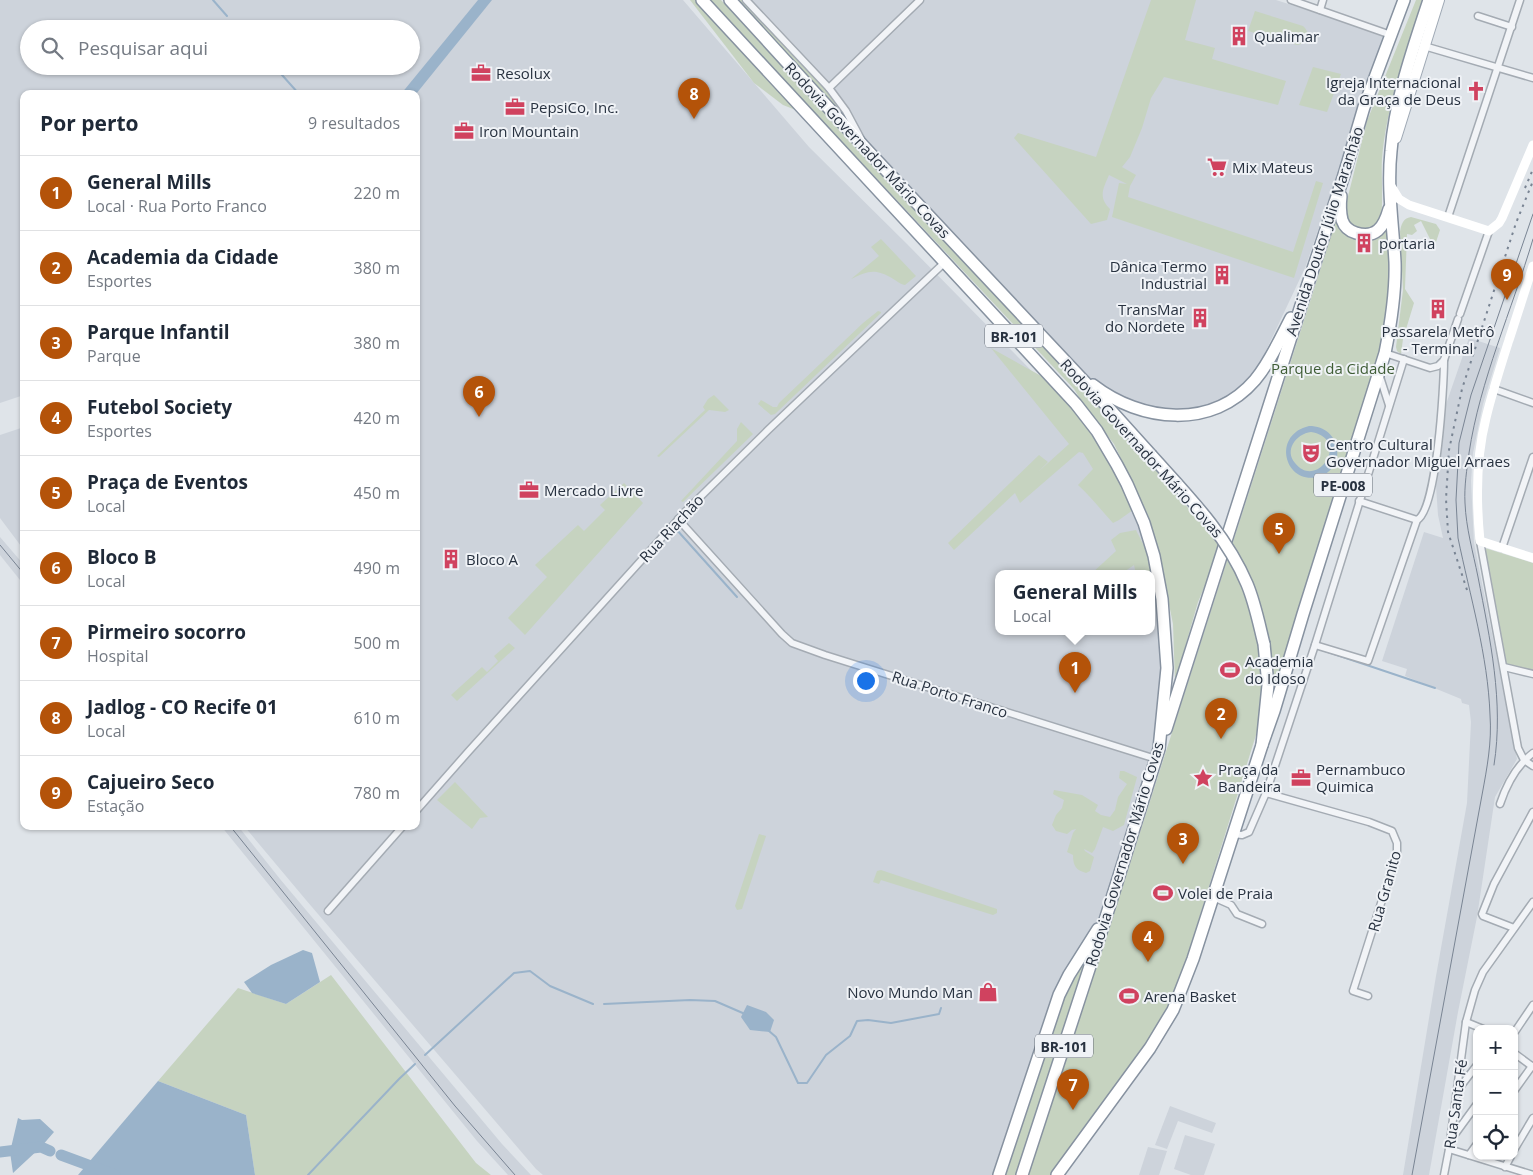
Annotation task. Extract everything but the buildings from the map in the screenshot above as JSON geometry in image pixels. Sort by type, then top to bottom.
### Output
[{"type":"highway","name":"Rodovia Governador Mário Covas","points":[[702,0],[1076,404],[1097,431],[1117,465],[1136,503],[1154,556],[1162,599],[1167,668],[1157,754],[1022,1175]]},
{"type":"highway","name":"Rodovia Governador Mário Covas","points":[[730,0],[1194,503],[1224,540],[1247,584],[1257,614],[1264,644],[1268,685],[1262,745],[1193,959],[1174,1010],[1150,1048],[1057,1175]]},
{"type":"highway","name":"Avenida Doutor Júlio Maranhão","points":[[1157,754],[1362,115],[1402,0]]},
{"type":"highway","name":"PE-008","points":[[1262,745],[1385,353],[1393,314],[1395,263],[1390,153],[1399,99],[1429,0]]},
{"type":"highway","points":[[1344,175],[1340,213],[1343,222],[1352,232],[1368,235],[1378,230],[1384,224],[1391,200]]},
{"type":"highway","points":[[1068,365],[1097,388],[1130,406],[1174,416],[1204,412],[1232,401],[1254,382],[1264,368],[1306,290]]},
{"type":"highway","points":[[999,1175],[1059,994],[1068,975],[1106,917]]},
{"type":"highway","points":[[1064,1175],[1076,1148]]},
{"type":"main road","points":[[1390,153],[1439,0]]},
{"type":"street","points":[[746,0],[829,88],[846,111],[866,148]]},
{"type":"street","points":[[829,88],[920,0]]},
{"type":"street","points":[[1291,0],[1392,30]]},
{"type":"street","points":[[1320,10],[1323,0]]},
{"type":"street","points":[[1448,217],[1520,0]]},
{"type":"street","points":[[1478,16],[1512,27]]},
{"type":"street","points":[[1424,46],[1533,78]]},
{"type":"street","points":[[805,82],[829,88]]},
{"type":"street","points":[[1314,645],[1368,661],[1417,520],[1424,512],[1435,468],[1443,391],[1444,360],[1489,231],[1502,218],[1533,144]]},
{"type":"street","points":[[1390,185],[1403,202],[1489,231]]},
{"type":"street","name":"Rua Riachão","points":[[420,806],[678,519],[768,430],[944,263]]},
{"type":"street","points":[[1533,266],[1486,419],[1481,446],[1477,518],[1518,748],[1524,760],[1533,766]]},
{"type":"street","points":[[1385,353],[1433,368],[1444,360]]},
{"type":"street","points":[[1233,834],[1242,835],[1249,832],[1266,793],[1404,359]]},
{"type":"street","points":[[1379,373],[1389,406]]},
{"type":"street","points":[[1494,390],[1533,403]]},
{"type":"street","points":[[1502,548],[1533,457]]},
{"type":"street","points":[[1359,501],[1417,520]]},
{"type":"street","name":"Rua Porto Franco","points":[[678,519],[792,643],[824,655],[1157,754]]},
{"type":"street","points":[[1480,541],[1533,558]]},
{"type":"street","points":[[1504,668],[1533,674]]},
{"type":"street","points":[[1500,804],[1508,784],[1524,760],[1533,753]]},
{"type":"street","name":"Rua Granito","points":[[1266,793],[1369,822],[1392,831],[1395,835],[1397,853],[1353,991],[1368,996]]},
{"type":"street","points":[[1514,928],[1482,914],[1494,884],[1533,812]]},
{"type":"street","points":[[328,911],[399,830]]},
{"type":"street","points":[[1213,897],[1231,905],[1237,914],[1262,924]]},
{"type":"street","name":"Rua Santa Fé","points":[[1444,1175],[1466,1022],[1475,990],[1483,972],[1533,902]]},
{"type":"street","points":[[1518,1027],[1533,1004]]},
{"type":"street","points":[[1466,1022],[1473,1025]]},
{"type":"street","points":[[1518,1056],[1532,1066],[1518,1085]]},
{"type":"street","points":[[1457,1092],[1473,1070]]},
{"type":"street","points":[[1450,1142],[1473,1110]]},
{"type":"street","points":[[1518,1143],[1533,1118]]},
{"type":"street","points":[[1449,1149],[1505,1167],[1532,1172]]},
{"type":"street","points":[[1469,1155],[1473,1150]]},
{"type":"street","points":[[1505,1167],[1509,1160]]},
{"type":"shaded area","points":[[0,0],[683,0],[809,147],[1072,412],[1101,450],[1153,556],[1166,636],[1160,724],[1110,905],[999,1175],[543,1175],[247,830],[420,830],[420,90],[20,90],[20,396],[0,403]]},
{"type":"shaded area","points":[[750,0],[1276,0],[1385,35],[1305,268],[1263,357],[1254,382],[1204,411],[1143,410],[1097,388],[868,150],[855,121],[832,86]]},
{"type":"shaded area","points":[[1469,338],[1500,348],[1483,404],[1473,453],[1471,481],[1474,543],[1517,759],[1495,797],[1477,917],[1429,1175],[1403,1175],[1467,803],[1471,722],[1469,705],[1462,703],[1461,699],[1405,676],[1407,669],[1382,661],[1424,532],[1443,538],[1438,515],[1436,486],[1444,410]]},
{"type":"shaded area","points":[[20,428],[20,545],[0,518],[0,435]]},
{"type":"shaded area","points":[[0,537],[20,560],[20,580],[0,555]]},
{"type":"shaded area","points":[[224,830],[241,830],[502,1144],[531,1175],[508,1175],[477,1141]]},
{"type":"shaded area","points":[[1170,1106],[1216,1123],[1212,1133],[1178,1121],[1167,1149],[1155,1145]]},
{"type":"shaded area","points":[[1185,1135],[1215,1144],[1204,1175],[1191,1175],[1174,1169]]},
{"type":"shaded area","points":[[1148,1147],[1167,1151],[1159,1175],[1139,1175]]},
{"type":"green space","points":[[690,0],[700,0],[806,114],[783,105],[754,83]]},
{"type":"green space","points":[[709,0],[721,0],[1069,371],[1077,384],[1134,445],[1219,544],[1198,602],[1175,682],[1173,624],[1160,560],[1148,515],[1114,444],[1085,407],[1074,389]]},
{"type":"green space","points":[[734,0],[744,0],[833,91],[862,140]]},
{"type":"green space","points":[[1151,0],[1196,0],[1185,40],[1215,48],[1212,59],[1286,81],[1278,105],[1164,77],[1151,98],[1142,128],[1130,157],[1122,167],[1136,175],[1130,186],[1128,197],[1293,252],[1316,181],[1323,183],[1294,278],[1112,217],[1119,183],[1127,184],[1109,175],[1103,193],[1104,201],[1110,209],[1107,220],[1091,224],[1014,138],[1018,133],[1096,157]]},
{"type":"green space","points":[[1416,0],[1422,0],[1392,99],[1384,139],[1381,216],[1377,223],[1365,230],[1349,222],[1346,215],[1346,204],[1367,121]]},
{"type":"green space","points":[[1255,11],[1303,26],[1308,35],[1306,40],[1304,43],[1297,45],[1248,31]]},
{"type":"green space","points":[[1313,67],[1341,74],[1327,112],[1299,105]]},
{"type":"green space","name":"Parque da Cidade","points":[[1336,215],[1352,235],[1389,226],[1389,325],[1276,687],[1260,722],[1188,954],[1164,1015],[1148,1041],[1052,1175],[1027,1175],[1128,870],[1331,236]]},
{"type":"green space","points":[[1411,217],[1436,224],[1440,230],[1433,245],[1421,221],[1414,225],[1417,231],[1412,235],[1407,234],[1405,289],[1414,303],[1403,339],[1401,354],[1397,351],[1396,347],[1403,290],[1400,232],[1404,220]]},
{"type":"green space","points":[[881,239],[916,276],[905,285],[884,274],[874,272],[851,279],[879,256],[871,247]]},
{"type":"green space","points":[[878,311],[881,313],[775,414],[771,415],[758,404],[761,400],[773,407],[777,407],[863,323]]},
{"type":"green space","points":[[991,348],[1043,377],[1071,407],[1099,441],[1133,510],[1113,523],[1078,485],[1093,469],[1083,453],[1079,452],[1020,503],[1015,493],[954,550],[948,543],[1039,455],[1048,462],[1038,472],[1069,444]]},
{"type":"green space","points":[[714,395],[729,410],[725,412],[709,410],[659,457],[657,456],[705,410],[703,407],[708,399]]},
{"type":"green space","points":[[741,422],[753,434],[683,502],[681,501],[737,441],[737,429]]},
{"type":"green space","points":[[624,483],[643,503],[525,635],[508,618],[547,577],[535,565],[578,525],[584,531],[605,510],[600,505]]},
{"type":"green space","points":[[1136,530],[1154,570],[1135,570],[1134,565],[1127,570],[1095,570],[1116,551],[1111,540],[1120,533]]},
{"type":"green space","points":[[1485,548],[1533,563],[1533,672],[1507,667]]},
{"type":"green space","points":[[509,643],[515,648],[457,701],[451,695],[482,667],[487,672],[498,661],[494,656]]},
{"type":"green space","points":[[1120,771],[1137,777],[1124,825],[1113,831],[1103,827],[1092,853],[1084,849],[1094,857],[1090,871],[1083,872],[1077,869],[1073,855],[1067,852],[1076,829],[1067,834],[1056,831],[1052,825],[1056,815],[1062,808],[1064,800],[1053,794],[1054,790],[1082,795],[1098,805],[1095,811],[1110,817],[1115,810],[1118,797],[1127,784],[1119,778]]},
{"type":"green space","points":[[455,782],[488,817],[480,818],[472,829],[437,800]]},
{"type":"green space","points":[[759,834],[766,836],[742,909],[737,910],[735,906]]},
{"type":"green space","points":[[881,870],[997,909],[997,913],[993,915],[881,880],[879,884],[873,882],[877,871]]},
{"type":"green space","points":[[1106,917],[1019,1175],[999,1175],[1059,995]]},
{"type":"green space","points":[[331,975],[476,1163],[491,1175],[255,1175],[246,1115],[158,1081],[238,988],[286,1004]]},
{"type":"water","points":[[478,0],[492,0],[419,90],[404,90],[417,75],[420,75],[420,71]]},
{"type":"water","points":[[1309,426],[1320,428],[1329,433],[1337,448],[1337,457],[1334,466],[1328,473],[1318,477],[1307,477],[1297,474],[1291,467],[1287,458],[1286,448],[1290,439],[1297,431]],"holes":[[[1311,432],[1323,436],[1329,444],[1330,452],[1327,461],[1313,471],[1304,470],[1292,458],[1291,448],[1293,443],[1306,433]]]},
{"type":"water","points":[[303,950],[312,953],[320,982],[286,1004],[252,993],[244,982],[271,965]]},
{"type":"water","points":[[747,1005],[766,1012],[774,1020],[770,1032],[750,1030],[741,1017]]},
{"type":"water","points":[[158,1081],[246,1115],[255,1175],[78,1175]]},
{"type":"water","points":[[18,1118],[22,1120],[40,1119],[54,1132],[13,1173],[10,1152]]},
{"type":"waterway","points":[[213,0],[227,16]]},
{"type":"waterway","points":[[282,75],[295,90]]},
{"type":"waterway","points":[[676,529],[737,597]]},
{"type":"waterway","points":[[1319,649],[1435,688]]},
{"type":"waterway","points":[[425,1055],[514,973],[530,971],[550,986],[593,1004]]},
{"type":"waterway","points":[[604,1004],[690,1000],[715,1001],[745,1014]]},
{"type":"waterway","points":[[769,1031],[776,1037],[798,1083],[807,1083],[826,1055],[850,1036],[857,1021],[868,1020],[891,1023],[939,1014],[941,1008]]},
{"type":"waterway","points":[[308,1175],[415,1064]]},
{"type":"waterway","points":[[0,1152],[41,1147],[50,1151]]},
{"type":"waterway","points":[[61,1155],[115,1175]]},
{"type":"tram line","points":[[1412,1175],[1490,745],[1489,693],[1486,671],[1458,538],[1456,500],[1459,443],[1471,395],[1533,214]]},
{"type":"tram line","points":[[1494,765],[1497,741],[1494,671],[1467,522],[1465,484],[1474,426],[1481,399],[1533,239]]},
{"type":"tram line","points":[[0,545],[20,569]]},
{"type":"tram line","points":[[233,830],[455,1106],[515,1175]]},
{"type":"railway","points":[[1525,188],[1533,169]]},
{"type":"railway","points":[[1467,590],[1448,532],[1446,499],[1449,450],[1462,389],[1516,223],[1533,181]]},
{"type":"place","name":"Qualimar","points":[[1239,36]]},
{"type":"place","name":"Resolux","points":[[481,73]]},
{"type":"place","name":"Igreja Internacional da Graça de Deus","points":[[1476,91]]},
{"type":"place","name":"PepsiCo, Inc.","points":[[515,107]]},
{"type":"place","name":"Jadlog - CO Recife 01","points":[[694,119]]},
{"type":"place","name":"Iron Mountain","points":[[464,131]]},
{"type":"place","name":"Mix Mateus","points":[[1217,167]]},
{"type":"place","name":"portaria","points":[[1364,243]]},
{"type":"place","name":"Dânica Termo Industrial","points":[[1222,275]]},
{"type":"place","name":"Cajueiro Seco","points":[[1507,300]]},
{"type":"place","name":"Passarela Metrô - Terminal","points":[[1438,309]]},
{"type":"place","name":"TransMar do Nordete","points":[[1200,318]]},
{"type":"place","name":"Bloco B","points":[[479,417]]},
{"type":"place","name":"Centro Cultural Governador Miguel Arraes","points":[[1311,453]]},
{"type":"place","name":"Mercado Livre","points":[[529,490]]},
{"type":"place","name":"Praça de Eventos","points":[[1279,554]]},
{"type":"place","name":"Bloco A","points":[[451,559]]},
{"type":"place","name":"Academia do Idoso","points":[[1230,670]]},
{"type":"place","name":"General Mills","points":[[1075,693]]},
{"type":"place","name":"Academia da Cidade","points":[[1221,739]]},
{"type":"place","name":"Praça da Bandeira","points":[[1203,778]]},
{"type":"place","name":"Pernambuco Quimica","points":[[1301,778]]},
{"type":"place","name":"Parque Infantil","points":[[1183,864]]},
{"type":"place","name":"Volei de Praia","points":[[1163,893]]},
{"type":"place","name":"Futebol Society","points":[[1148,962]]},
{"type":"place","name":"Novo Mundo Man","points":[[988,992]]},
{"type":"place","name":"Arena Basket","points":[[1129,996]]},
{"type":"place","name":"Pirmeiro socorro","points":[[1073,1110]]}]
